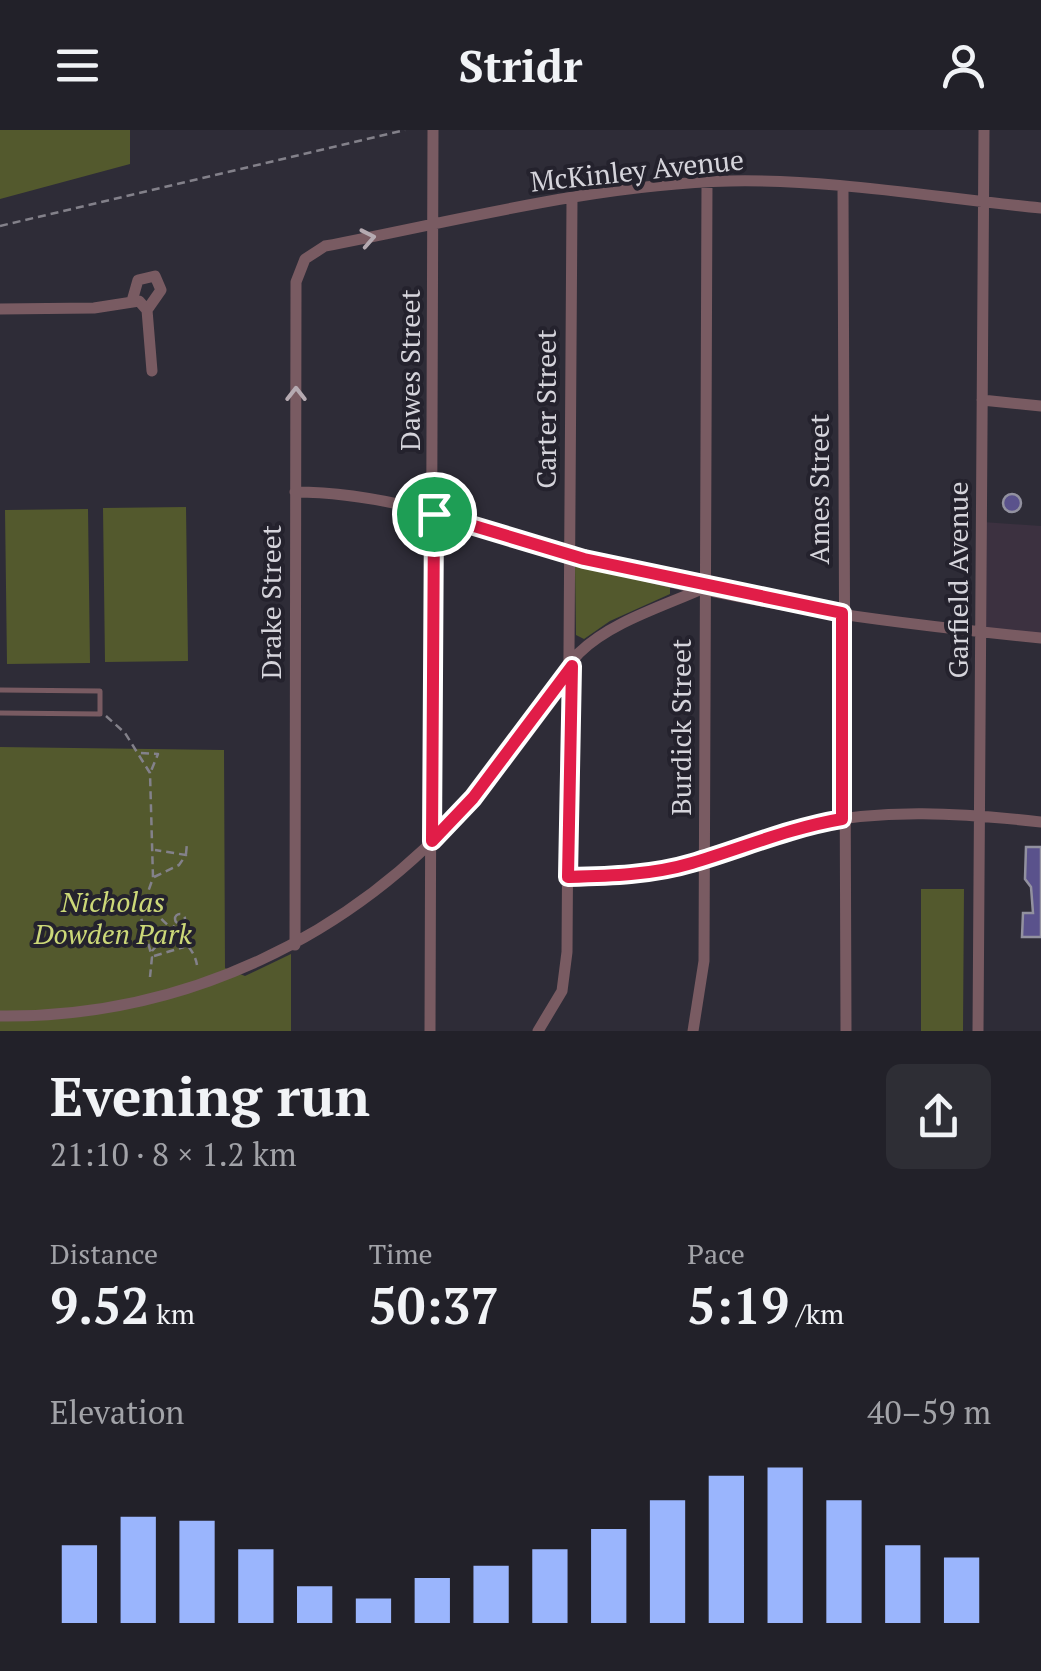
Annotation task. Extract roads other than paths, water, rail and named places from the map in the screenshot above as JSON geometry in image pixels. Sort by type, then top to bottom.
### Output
[{"type":"street","name":"Dawes Street","points":[[430,1031],[433,130]]},
{"type":"street","name":"Garfield Avenue","points":[[978,1031],[984,130]]},
{"type":"street","name":"McKinley Avenue","points":[[304,260],[325,246],[572,200],[707,183],[780,182],[1041,208]]},
{"type":"street","name":"Burdick Street","points":[[693,1031],[704,960],[707,183]]},
{"type":"street","name":"Ames Street","points":[[844,187],[842,819],[846,1031]]},
{"type":"street","name":"Carter Street","points":[[538,1031],[553,1011],[566,974],[572,666],[572,200]]},
{"type":"street","name":"Drake Street","points":[[295,946],[296,282],[304,260]]},
{"type":"street","points":[[132,301],[138,280],[154,276],[161,290],[146,310]]},
{"type":"street","points":[[0,309],[94,308],[139,301],[146,310],[152,370]]},
{"type":"street","points":[[982,400],[1041,406]]},
{"type":"street","points":[[296,492],[354,494],[706,587],[842,613],[1041,638]]},
{"type":"street","points":[[0,1016],[70,1014],[164,996],[246,969],[295,946],[348,912],[432,841],[473,798],[572,666],[576,655],[606,633],[706,587]]},
{"type":"street","points":[[568,877],[644,872],[842,819],[922,812],[1041,822]]},
{"type":"lane","points":[[0,690],[100,691],[100,714],[0,713]]},
{"type":"park label","name":"Nicholas Dowden Park","points":[[113,917]]}]
